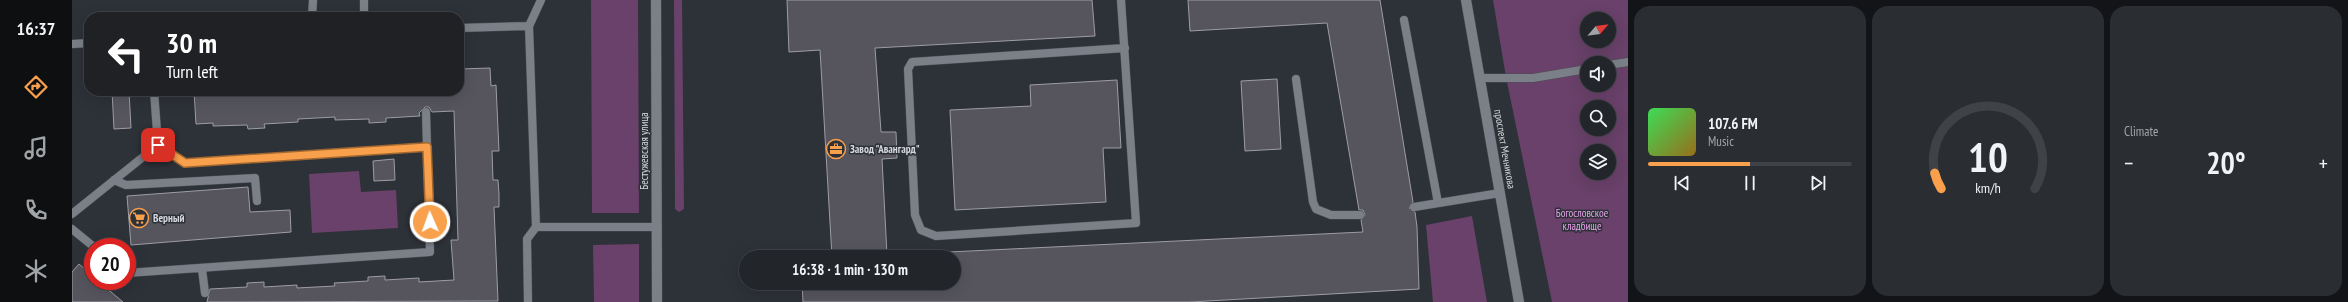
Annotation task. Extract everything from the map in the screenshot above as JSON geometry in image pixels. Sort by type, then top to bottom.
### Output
[{"type":"street","name":"Бестужевская улица","points":[[656,0],[656,302]]},
{"type":"street","name":"проспект Мечникова","points":[[1466,0],[1519,302]]},
{"type":"lane","points":[[312,12],[313,0]]},
{"type":"lane","points":[[364,0],[364,12]]},
{"type":"lane","points":[[528,302],[527,239],[536,227],[528,26],[541,0]]},
{"type":"lane","points":[[1121,0],[1136,223],[936,236],[921,230],[915,215],[908,69],[912,62],[1124,48]]},
{"type":"lane","points":[[1404,20],[1438,203]]},
{"type":"lane","points":[[464,28],[528,26]]},
{"type":"lane","points":[[72,44],[84,43]]},
{"type":"lane","points":[[1616,64],[1628,62]]},
{"type":"lane","points":[[1480,78],[1533,78],[1580,70]]},
{"type":"lane","points":[[1296,79],[1316,209],[1330,215],[1360,215]]},
{"type":"lane","points":[[154,96],[158,145]]},
{"type":"lane","points":[[136,273],[430,252],[426,112]]},
{"type":"lane","points":[[158,145],[185,163],[427,147]]},
{"type":"lane","points":[[72,214],[158,145]]},
{"type":"lane","points":[[114,180],[126,185],[255,178],[257,201]]},
{"type":"lane","points":[[1414,207],[1500,192]]},
{"type":"lane","points":[[536,227],[656,227]]},
{"type":"lane","points":[[72,229],[84,239]]},
{"type":"lane","points":[[202,269],[204,293]]},
{"type":"green space","points":[[591,0],[638,0],[639,213],[592,213]]},
{"type":"green space","points":[[674,0],[682,0],[684,209],[679,212],[675,209]]},
{"type":"green space","name":"Богословское кладбище","points":[[1493,0],[1628,0],[1628,302],[1552,302],[1506,77]]},
{"type":"green space","points":[[359,171],[361,192],[396,190],[398,228],[312,233],[309,174]]},
{"type":"green space","points":[[1472,216],[1487,302],[1433,302],[1426,225]]},
{"type":"green space","points":[[639,244],[639,302],[594,302],[593,245]]},
{"type":"building","points":[[787,0],[1092,0],[1095,36],[875,48],[881,132],[896,132],[897,158],[882,159],[887,250],[832,250],[820,50],[789,52]]},
{"type":"building","points":[[1188,0],[1380,0],[1413,202],[1409,208],[1415,212],[1417,227],[1419,289],[1190,302],[803,302],[802,290],[961,290],[961,251],[1363,232],[1361,220],[1365,215],[1363,210],[1359,210],[1327,23],[1190,31]]},
{"type":"building","points":[[490,68],[491,86],[496,85],[499,151],[492,151],[493,180],[498,180],[499,194],[499,207],[494,207],[498,301],[207,302],[210,289],[247,287],[247,283],[264,282],[264,287],[297,285],[297,288],[335,286],[334,283],[368,281],[368,277],[385,276],[385,280],[419,278],[419,282],[454,280],[451,240],[458,240],[454,111],[432,112],[429,107],[425,107],[419,113],[420,116],[386,118],[386,122],[369,123],[369,119],[335,120],[335,117],[298,119],[298,122],[264,124],[265,128],[248,129],[247,125],[213,126],[213,123],[196,124],[194,96],[464,96],[464,69]]},
{"type":"building","points":[[1277,79],[1281,149],[1245,151],[1241,81]]},
{"type":"building","points":[[1117,80],[1121,148],[1103,148],[1106,202],[955,210],[950,110],[1031,106],[1030,85]]},
{"type":"building","points":[[112,96],[129,96],[131,128],[114,129]]},
{"type":"building","points":[[394,159],[395,180],[374,181],[373,161]]},
{"type":"building","points":[[248,187],[250,212],[290,210],[291,232],[136,245],[136,238],[130,238],[127,196]]},
{"type":"building","points":[[79,264],[84,268],[84,290],[109,290],[123,302],[72,302],[72,272]]},
{"type":"place","name":"Завод \"Авангард\"","points":[[836,149]]},
{"type":"place","name":"Верный","points":[[139,218]]},
{"type":"route","points":[[158,145],[185,163],[427,147],[430,222]]}]
